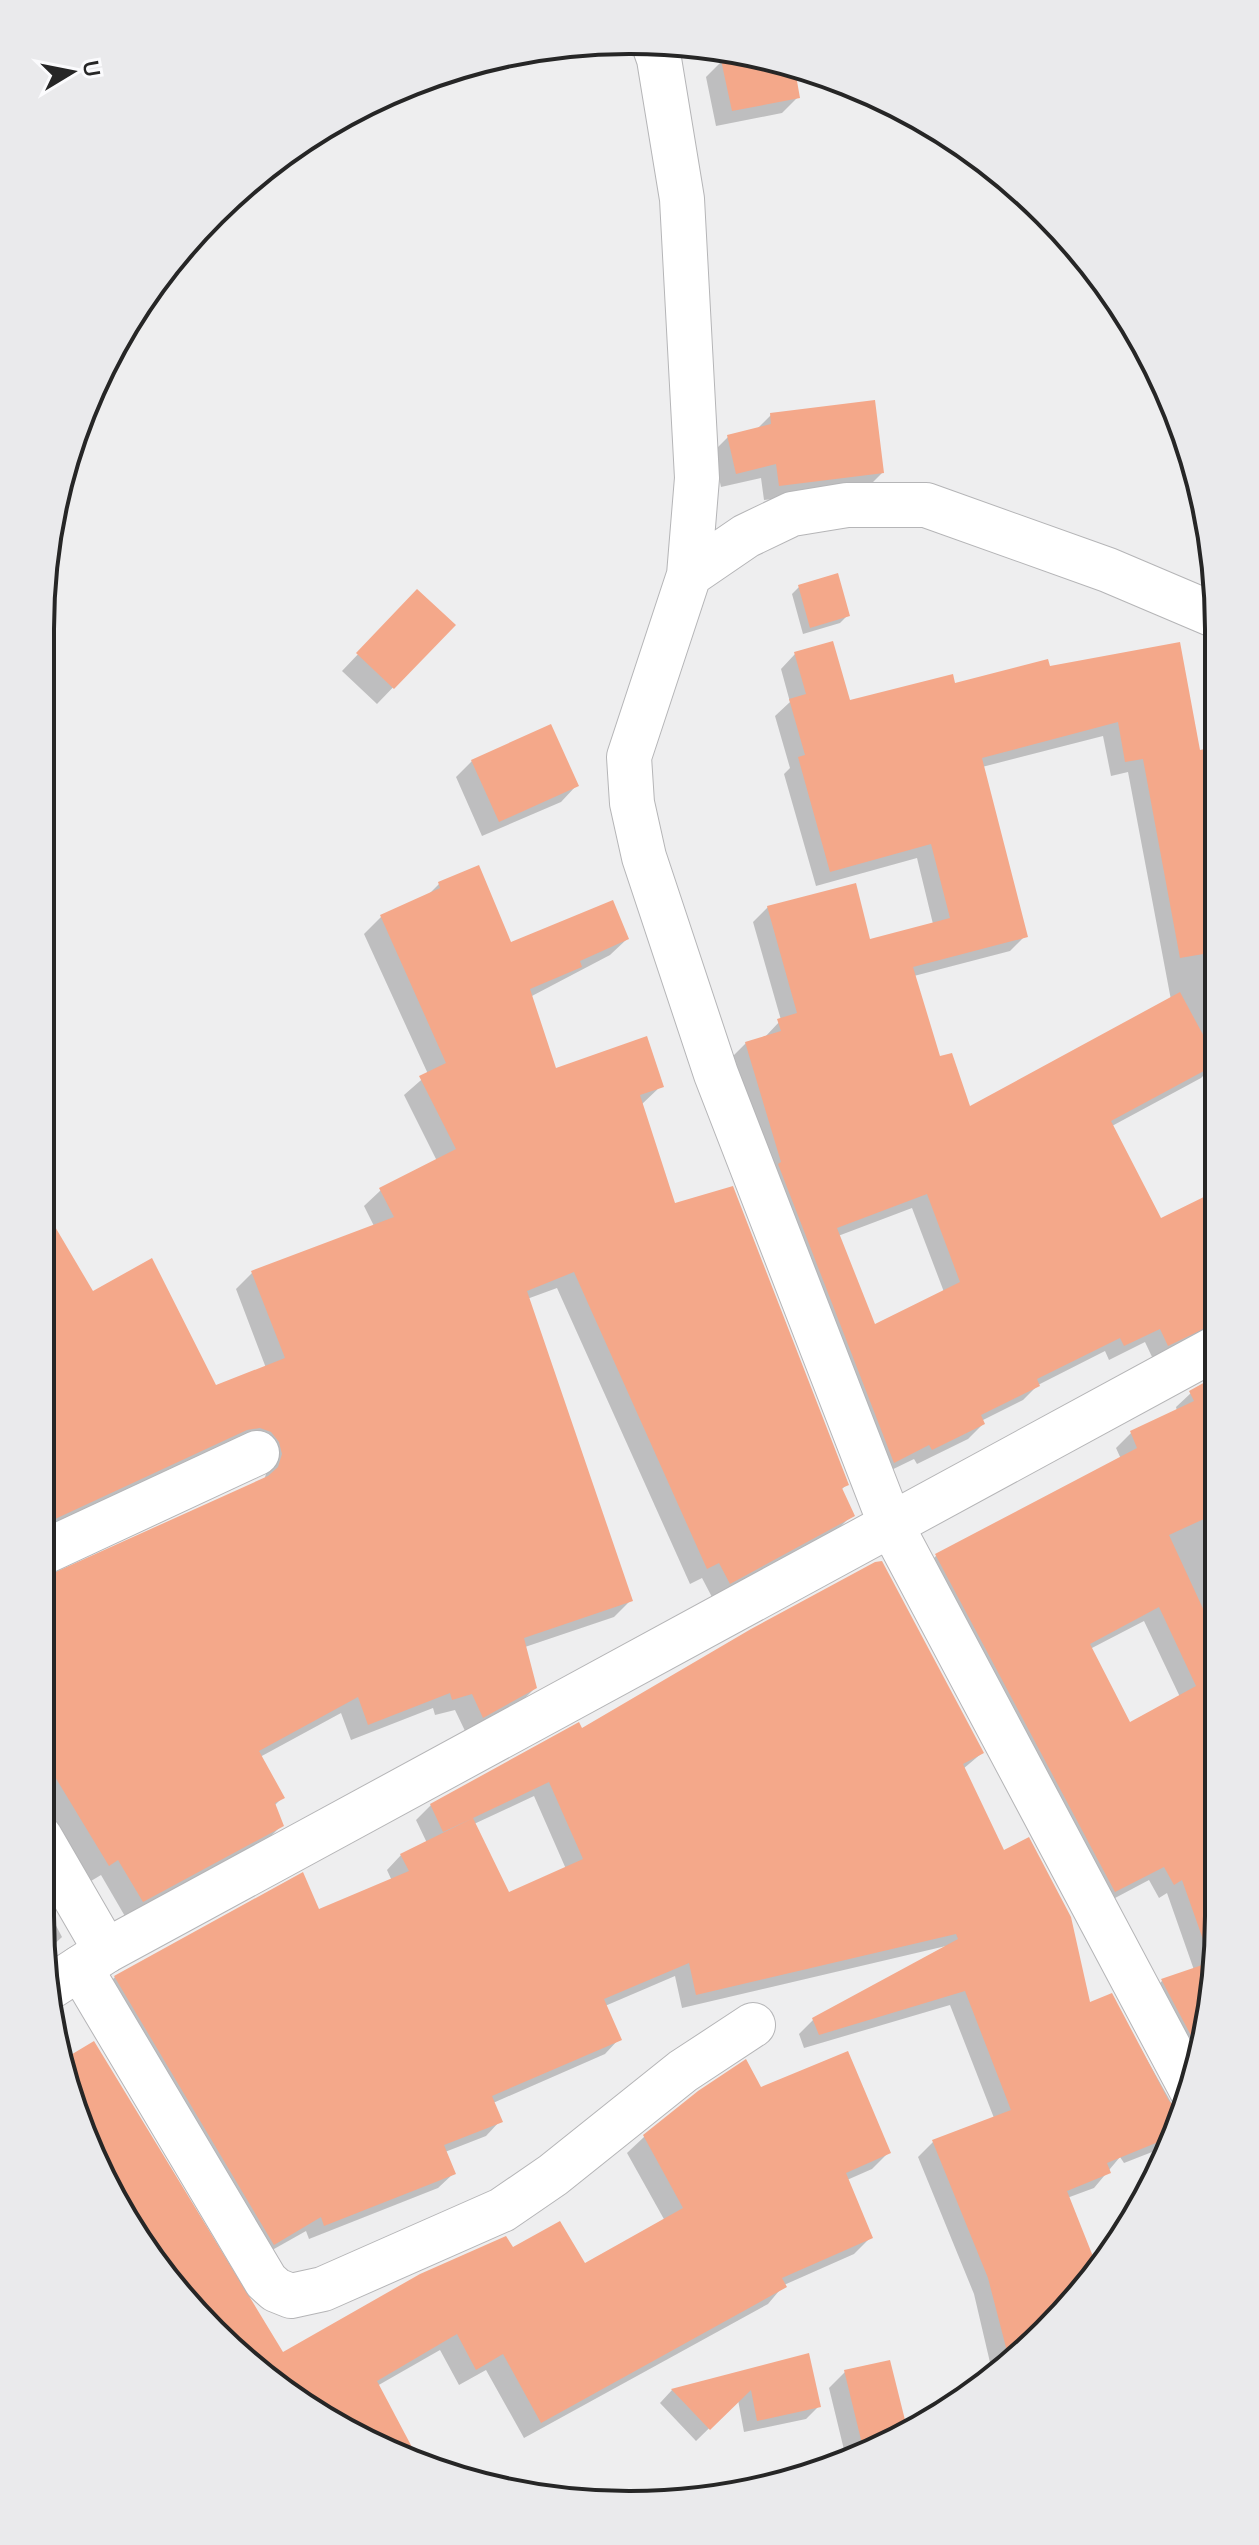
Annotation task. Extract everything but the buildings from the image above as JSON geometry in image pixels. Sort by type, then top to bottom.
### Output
[{"type":"street","points":[[657,55],[682,199],[697,478],[689,575],[629,757],[632,803],[644,857],[716,1074],[890,1523],[1182,2073]]},
{"type":"street","points":[[689,575],[746,536],[792,514],[847,505],[926,505],[1108,570],[1204,611]]},
{"type":"street","points":[[79,1968],[1205,1354]]},
{"type":"street","points":[[54,1547],[257,1453]]},
{"type":"street","points":[[54,1884],[79,1968],[266,2281],[276,2290],[291,2296],[323,2289],[502,2210],[553,2175],[683,2071],[753,2025]]}]
